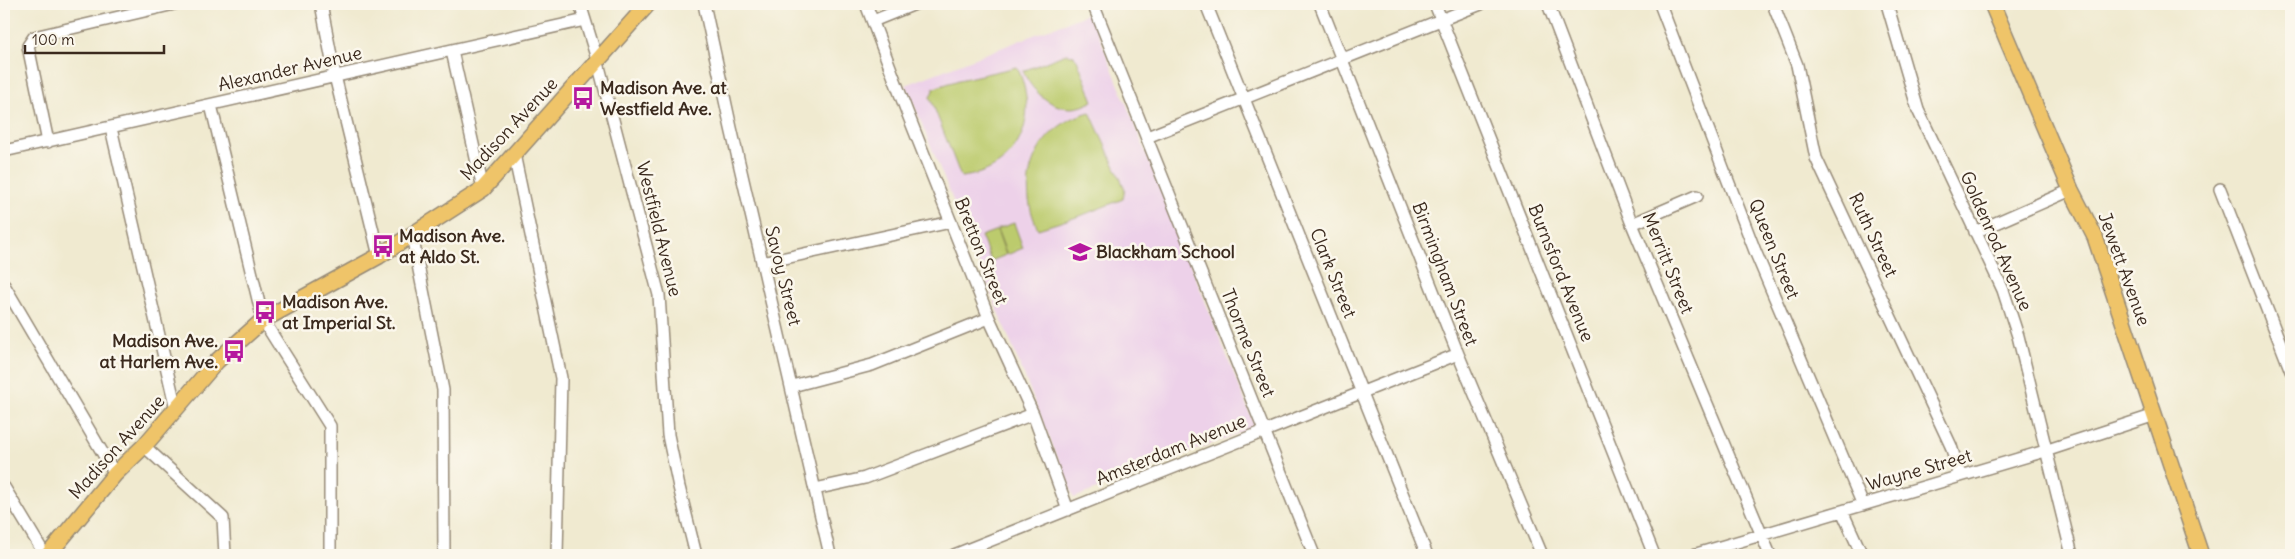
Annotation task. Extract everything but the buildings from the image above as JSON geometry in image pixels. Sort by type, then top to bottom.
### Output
[{"type":"main road","name":"Madison Avenue","points":[[47,555],[217,361],[263,320],[379,256],[483,189],[648,4]]},
{"type":"main road","name":"Jewett Avenue","points":[[1992,4],[2071,190],[2095,237],[2201,555]]},
{"type":"street","points":[[48,142],[28,46],[34,37],[174,4]]},
{"type":"street","points":[[321,4],[335,76],[379,256]]},
{"type":"street","name":"Westfield Avenue","points":[[580,4],[597,59],[659,295],[668,434],[678,487],[696,555]]},
{"type":"street","name":"Savoy Street","points":[[704,4],[830,555]]},
{"type":"street","name":"Bretton Street","points":[[866,4],[989,318],[1033,414],[1068,510]]},
{"type":"street","points":[[872,21],[915,4]]},
{"type":"street","name":"Thorme Street","points":[[1093,4],[1314,555]]},
{"type":"street","name":"Clark Street","points":[[1206,4],[1427,555]]},
{"type":"street","name":"Birmingham Street","points":[[1320,4],[1458,354],[1542,555]]},
{"type":"street","name":"Burnsford Avenue","points":[[1435,4],[1654,555]]},
{"type":"street","points":[[1147,137],[1481,4]]},
{"type":"street","name":"Merritt Street","points":[[1548,4],[1632,224],[1770,555]]},
{"type":"street","name":"Queen Street","points":[[1660,4],[1756,251],[1863,505]]},
{"type":"street","name":"Ruth Street","points":[[1773,4],[1797,65],[1816,158],[1848,222],[1951,446],[1960,476]]},
{"type":"street","name":"Goldenrod Avenue","points":[[1887,4],[1918,110],[2002,290],[2018,336],[2072,555]]},
{"type":"street","name":"Alexander Avenue","points":[[4,152],[585,20]]},
{"type":"street","points":[[452,51],[483,189]]},
{"type":"street","points":[[212,105],[263,320],[330,426],[330,555]]},
{"type":"street","points":[[111,128],[176,409]]},
{"type":"street","points":[[514,154],[561,378],[557,555]]},
{"type":"street","points":[[2220,189],[2291,371]]},
{"type":"street","points":[[1975,232],[2071,190]]},
{"type":"street","points":[[1632,224],[1698,196]]},
{"type":"street","points":[[762,263],[951,222]]},
{"type":"street","points":[[412,235],[443,390],[444,555]]},
{"type":"street","points":[[4,285],[116,474]]},
{"type":"street","points":[[792,386],[872,365],[989,318]]},
{"type":"street","name":"Amsterdam Avenue","points":[[954,555],[1458,354]]},
{"type":"street","points":[[815,489],[865,478],[1033,414]]},
{"type":"street","name":"Wayne Street","points":[[1693,555],[2045,451],[2155,415]]},
{"type":"street","points":[[144,446],[223,518],[225,555]]},
{"type":"street","points":[[4,487],[47,555]]},
{"type":"street","points":[[1842,511],[1862,555]]},
{"type":"shaded area","name":"Blackham School","points":[[1090,13],[1254,424],[1252,428],[1074,498],[906,85]]},
{"type":"green space","points":[[1066,54],[1073,55],[1077,59],[1093,101],[1082,106],[1071,108],[1051,103],[1034,89],[1023,71]]},
{"type":"green space","points":[[1017,67],[1024,86],[1027,104],[1025,122],[1020,138],[1011,152],[998,164],[981,173],[961,177],[930,97],[934,88],[959,80]]},
{"type":"green space","points":[[1090,112],[1125,189],[1123,199],[1080,216],[1038,229],[1031,210],[1028,192],[1030,174],[1035,157],[1043,142],[1056,129],[1071,119]]},
{"type":"green space","points":[[1014,223],[1023,248],[1007,255],[997,229]]},
{"type":"green space","points":[[997,230],[1006,255],[991,261],[981,236]]},
{"type":"place","name":"Madison Ave. at Westfield Ave.","points":[[583,98]]},
{"type":"place","name":"Madison Ave. at Aldo St.","points":[[383,246]]},
{"type":"place","name":"Blackham School","points":[[1080,252]]},
{"type":"place","name":"Madison Ave. at Imperial St.","points":[[265,312]]},
{"type":"place","name":"Madison Ave. at Harlem Ave.","points":[[234,351]]}]
